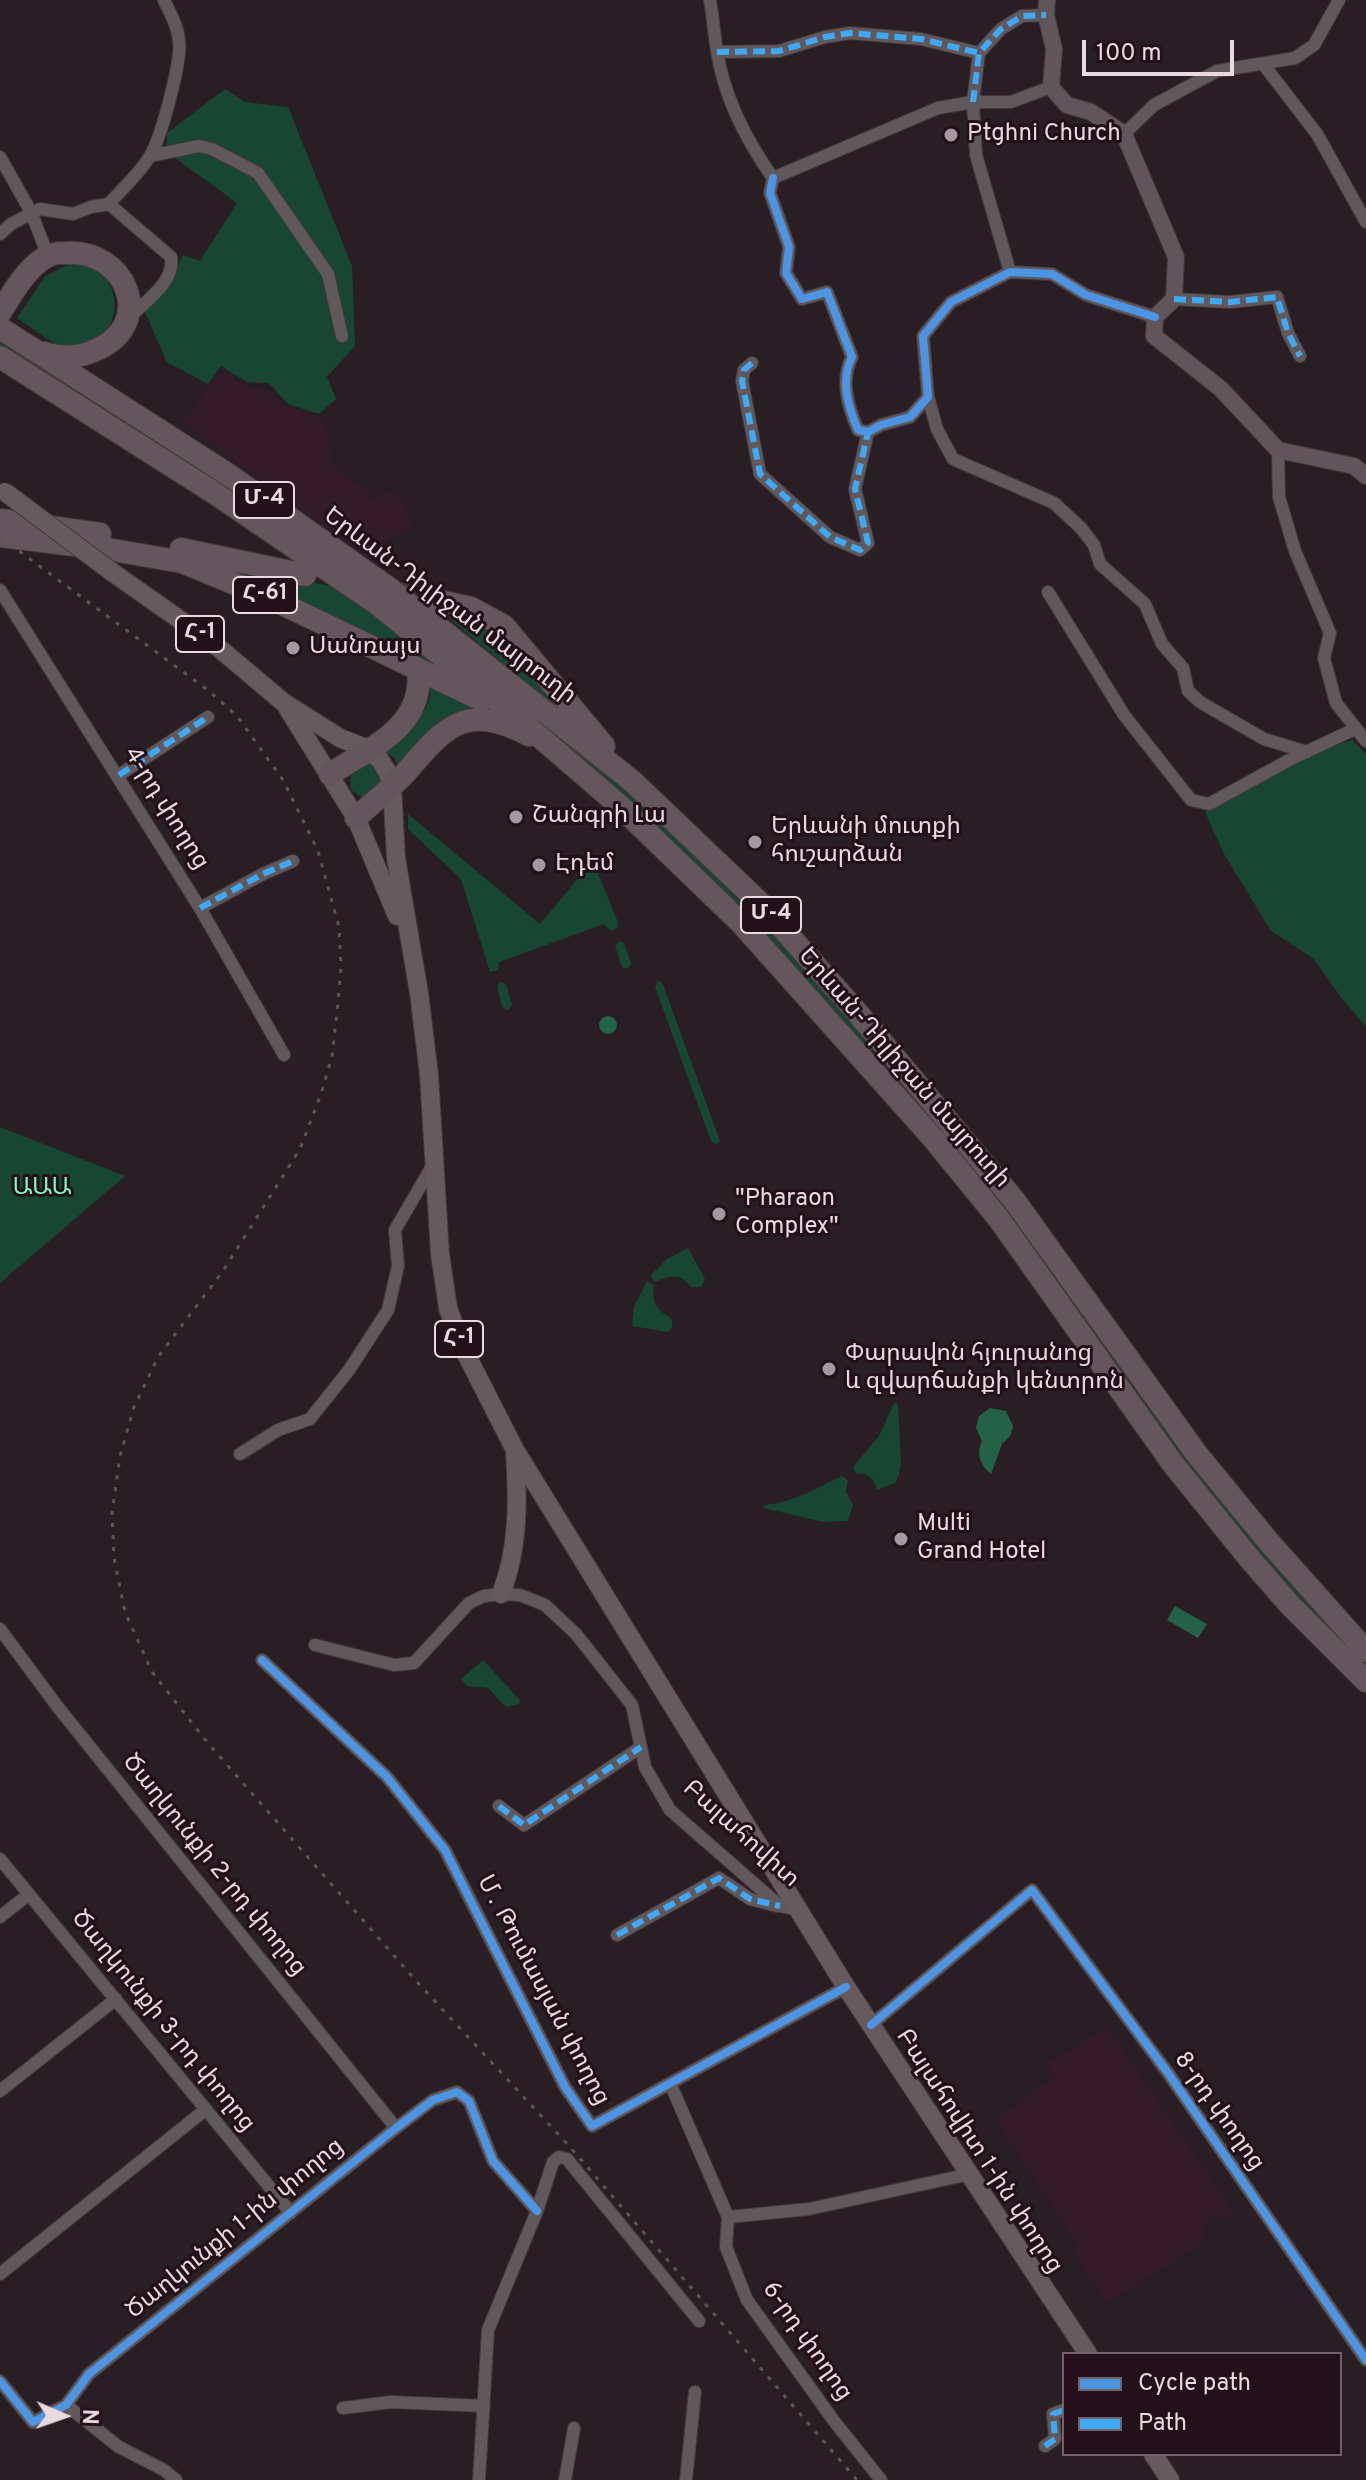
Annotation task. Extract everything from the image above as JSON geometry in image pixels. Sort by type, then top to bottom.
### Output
[{"type":"highway","points":[[0,313],[22,280],[48,256],[76,252],[106,262],[122,279],[129,308],[125,324],[106,346],[68,358],[35,351]]},
{"type":"highway","name":"Երևան-Դիլիջան մայրուղի","points":[[6,332],[229,475],[390,589],[632,781],[760,903],[950,1121],[1014,1200],[1196,1453],[1366,1651]]},
{"type":"highway","name":"Երևան-Դիլիջան մայրուղի","points":[[0,357],[213,492],[376,603],[511,712],[620,806],[741,923],[932,1137],[999,1219],[1173,1464],[1290,1605],[1366,1681]]},
{"type":"highway","name":"Հ-61","points":[[0,520],[83,531],[305,575]]},
{"type":"highway","name":"Հ-61","points":[[5,541],[107,549],[182,562],[270,598],[511,712]]},
{"type":"highway","points":[[439,601],[471,608],[504,626],[632,781]]},
{"type":"highway","points":[[330,774],[393,731],[411,714],[418,692],[418,670]]},
{"type":"highway","points":[[356,818],[406,772],[419,753],[460,722],[489,720],[525,733],[551,749]]},
{"type":"main road","name":"Հ-1","points":[[3,490],[213,643],[283,702],[340,738],[368,749],[380,760],[392,785],[396,858],[421,1006],[440,1254],[448,1308],[461,1344],[515,1450]]},
{"type":"main road","name":"Հ-1","points":[[283,702],[356,818],[409,944]]},
{"type":"main road","points":[[501,1594],[509,1573],[518,1508],[515,1450]]},
{"type":"main road","name":"Բալահովիտ 1-ին փողոց","points":[[515,1450],[846,1987],[1087,2352]]},
{"type":"main road","points":[[1154,2456],[1170,2480]]},
{"type":"street","points":[[0,234],[11,224],[40,209],[73,214],[109,204],[150,156],[170,101],[179,56],[176,30],[164,0]]},
{"type":"street","points":[[710,0],[725,86],[749,145],[773,178],[770,193],[789,247],[786,273],[802,299],[827,292],[852,357],[847,366],[848,407],[858,430],[868,432],[910,417],[928,397]]},
{"type":"street","points":[[1124,134],[1154,105],[1217,71],[1295,58],[1314,45],[1339,0]]},
{"type":"street","points":[[1010,272],[976,155],[973,102],[979,53],[1001,29],[1022,16],[1046,8],[1054,49],[1051,87],[1067,105],[1091,112],[1124,134],[1176,257],[1174,299],[1155,317],[1154,336],[1221,389],[1278,450],[1354,466],[1366,476]]},
{"type":"street","points":[[717,52],[779,51],[850,33],[921,39],[979,53]]},
{"type":"street","points":[[1263,64],[1317,134],[1366,222]]},
{"type":"street","points":[[773,178],[938,108],[973,102],[1011,102],[1051,87]]},
{"type":"street","points":[[150,156],[199,146],[212,149],[258,173],[328,274],[342,336]]},
{"type":"street","points":[[0,157],[31,212],[48,256]]},
{"type":"street","points":[[109,204],[171,257],[172,265],[163,285],[135,312],[129,308]]},
{"type":"street","points":[[1155,317],[1086,295],[1052,274],[1010,272],[951,302],[923,336],[928,397],[937,429],[953,459],[1054,503],[1081,528],[1094,545],[1100,564],[1145,604],[1162,644],[1183,668],[1188,691],[1200,702],[1264,739],[1307,752]]},
{"type":"street","points":[[1174,299],[1230,302],[1277,297],[1288,333],[1300,356]]},
{"type":"street","points":[[752,363],[744,370],[742,381],[760,474],[830,537],[860,550],[868,543],[855,489],[868,432]]},
{"type":"street","points":[[1278,450],[1279,497],[1295,551],[1330,633],[1324,658],[1336,703],[1366,741]]},
{"type":"street","name":"4-րդ փողոց","points":[[0,590],[119,775],[284,1055]]},
{"type":"street","points":[[1048,592],[1124,715],[1191,800],[1209,804],[1355,729]]},
{"type":"street","points":[[119,775],[208,717]]},
{"type":"street","points":[[200,908],[293,861]]},
{"type":"street","points":[[240,1454],[278,1430],[310,1419],[349,1370],[388,1310],[398,1266],[395,1230],[434,1163]]},
{"type":"street","points":[[315,1645],[394,1665],[414,1663],[469,1603],[484,1596],[501,1594]]},
{"type":"street","name":"Բալահովիտ","points":[[501,1594],[520,1595],[545,1605],[576,1634],[632,1705],[645,1767],[670,1810],[780,1906],[800,1910]]},
{"type":"street","name":"Ծաղկունքի 2-րդ փողոց","points":[[0,1629],[57,1706],[396,2128]]},
{"type":"street","name":"Մ․ Թումասյան փողոց","points":[[262,1660],[387,1777],[445,1850],[565,2087],[592,2126],[846,1987]]},
{"type":"street","points":[[499,1806],[524,1825],[641,1747]]},
{"type":"street","name":"Ծաղկունքի 3-րդ փողոց","points":[[0,1859],[291,2213]]},
{"type":"street","points":[[617,1935],[719,1878],[750,1899],[780,1906]]},
{"type":"street","name":"8-րդ փողոց","points":[[871,2025],[1032,1890],[1168,2073],[1366,2360]]},
{"type":"street","points":[[0,1917],[28,1895]]},
{"type":"street","points":[[0,2091],[116,1999]]},
{"type":"street","name":"6-րդ փողոց","points":[[670,2083],[728,2217],[726,2247],[747,2300],[834,2421],[881,2480]]},
{"type":"street","name":"Ծաղկունքի 1-ին փողոց","points":[[66,2405],[89,2374],[396,2128],[441,2096],[457,2092],[469,2101],[493,2161],[537,2211]]},
{"type":"street","points":[[0,2274],[205,2110]]},
{"type":"street","points":[[479,2480],[488,2330],[537,2211],[553,2162],[559,2157],[567,2159],[699,2321]]},
{"type":"street","points":[[728,2217],[809,2209],[970,2174]]},
{"type":"street","points":[[0,2381],[33,2422],[66,2405],[119,2447],[164,2470],[176,2480]]},
{"type":"street","points":[[686,2480],[695,2392]]},
{"type":"street","points":[[343,2408],[391,2402],[484,2406]]},
{"type":"street","points":[[1045,2446],[1055,2439],[1053,2414],[1062,2411]]},
{"type":"street","points":[[565,2480],[574,2428]]},
{"type":"shaded area","points":[[218,374],[227,375],[251,388],[261,386],[280,403],[317,416],[329,432],[333,466],[364,488],[371,499],[397,492],[415,525],[386,540],[379,566],[183,423]]},
{"type":"shaded area","points":[[608,1016],[617,1025],[608,1034],[599,1025]]},
{"type":"shaded area","points":[[990,1408],[1006,1411],[1013,1426],[1011,1435],[1002,1444],[991,1474],[980,1459],[982,1441],[976,1428],[979,1416]]},
{"type":"shaded area","points":[[1175,1606],[1207,1624],[1198,1638],[1167,1620]]},
{"type":"shaded area","points":[[1108,2027],[1235,2214],[1221,2222],[1216,2212],[1208,2217],[1201,2232],[1207,2240],[1107,2304],[1073,2251],[1078,2246],[995,2119],[1055,2076],[1047,2063]]},
{"type":"green space","points":[[225,89],[245,102],[288,107],[352,266],[355,346],[327,377],[336,399],[319,414],[288,404],[269,383],[247,382],[221,366],[208,384],[167,362],[144,310],[168,289],[183,255],[200,261],[237,203],[167,152],[167,133]]},
{"type":"green space","points":[[69,264],[90,268],[105,278],[113,292],[115,308],[111,324],[101,337],[86,345],[59,344],[17,318],[45,276]]},
{"type":"green space","points":[[0,340],[269,511],[597,765],[699,859],[822,986],[877,1048],[870,1053],[526,714],[0,349]]},
{"type":"green space","points":[[235,566],[335,587],[373,613],[463,686],[230,576]]},
{"type":"green space","points":[[452,610],[496,632],[584,731],[444,614]]},
{"type":"green space","points":[[430,682],[478,707],[441,721],[421,737],[398,769],[395,758],[381,749],[423,713],[428,703]]},
{"type":"green space","points":[[1352,740],[1366,754],[1366,1027],[1314,959],[1271,931],[1224,854],[1205,812],[1320,750]]},
{"type":"green space","points":[[373,762],[386,782],[364,799],[351,790],[350,774],[360,763]]},
{"type":"green space","points":[[408,814],[540,924],[593,861],[618,922],[617,928],[611,931],[604,924],[499,962],[498,970],[490,972],[461,879],[408,829]]},
{"type":"green space","points":[[619,941],[624,943],[631,963],[628,969],[622,967],[615,946]]},
{"type":"green space","points":[[658,981],[662,982],[720,1141],[716,1144],[711,1141],[655,987]]},
{"type":"green space","points":[[500,982],[506,984],[512,1005],[508,1010],[502,1007],[497,986]]},
{"type":"green space","points":[[922,1099],[1032,1242],[1186,1455],[1262,1551],[1366,1660],[1366,1671],[1242,1540],[915,1106]]},
{"type":"green space","name":"ԱԱԱ","points":[[0,1127],[125,1176],[0,1283]]},
{"type":"green space","points":[[688,1248],[705,1279],[701,1287],[691,1287],[683,1279],[674,1277],[655,1282],[650,1276],[667,1259]]},
{"type":"green space","points":[[647,1281],[654,1285],[656,1306],[672,1319],[672,1328],[668,1332],[632,1326],[634,1307]]},
{"type":"green space","points":[[894,1403],[898,1404],[899,1475],[895,1483],[877,1490],[870,1477],[856,1474],[853,1467],[879,1436]]},
{"type":"green space","points":[[842,1476],[848,1481],[846,1492],[853,1505],[848,1521],[823,1522],[763,1508],[796,1498]]},
{"type":"green space","points":[[483,1660],[520,1700],[519,1704],[506,1707],[488,1688],[467,1686],[461,1679]]},
{"type":"tunnel","points":[[389,591],[439,601]]},
{"type":"railway","points":[[0,537],[209,691],[237,716],[283,780],[318,851],[339,927],[341,967],[332,1056],[300,1149],[223,1271],[158,1357],[134,1407],[120,1456],[112,1513],[114,1558],[125,1612],[152,1672],[207,1742],[418,1983],[570,2147],[857,2480]]},
{"type":"marked path","points":[[973,102],[979,53],[1001,29],[1022,16],[1046,15]]},
{"type":"marked path","points":[[717,52],[779,51],[850,33],[921,39],[979,53]]},
{"type":"marked path","points":[[1174,299],[1230,302],[1277,297],[1288,333],[1300,356]]},
{"type":"marked path","points":[[752,363],[744,370],[742,381],[760,474],[830,537],[860,550],[868,543],[855,489],[868,432]]},
{"type":"marked path","points":[[119,775],[208,717]]},
{"type":"marked path","points":[[200,908],[293,861]]},
{"type":"marked path","points":[[499,1806],[524,1825],[641,1747]]},
{"type":"marked path","points":[[617,1935],[719,1878],[750,1899],[780,1906]]},
{"type":"marked path","points":[[1045,2446],[1055,2439],[1053,2414],[1062,2411]]},
{"type":"cycle path","points":[[773,178],[770,193],[789,247],[786,273],[802,299],[827,292],[852,357],[846,384],[858,430],[868,432],[910,417],[928,397],[923,336],[951,302],[1010,272],[1052,274],[1086,295],[1155,317]]},
{"type":"cycle path","points":[[262,1660],[387,1777],[445,1850],[565,2087],[592,2126],[846,1987]]},
{"type":"cycle path","points":[[871,2025],[1032,1890],[1168,2073],[1366,2360]]},
{"type":"cycle path","points":[[0,2381],[33,2422],[66,2405],[89,2374],[396,2128],[433,2100],[457,2092],[469,2101],[493,2161],[537,2211]]},
{"type":"place","name":"Ptghni Church","points":[[951,135]]},
{"type":"place","name":"Սանռայս","points":[[293,648]]},
{"type":"place","name":"Շանգրի Լա","points":[[516,817]]},
{"type":"place","name":"Երևանի մուտքի հուշարձան","points":[[755,842]]},
{"type":"place","name":"Էդեմ","points":[[539,865]]},
{"type":"place","name":"\"Pharaon Complex\"","points":[[719,1214]]},
{"type":"place","name":"Փարավոն հյուրանոց և զվարճանքի կենտրոն","points":[[829,1369]]},
{"type":"place","name":"Multi Grand Hotel","points":[[901,1539]]}]
